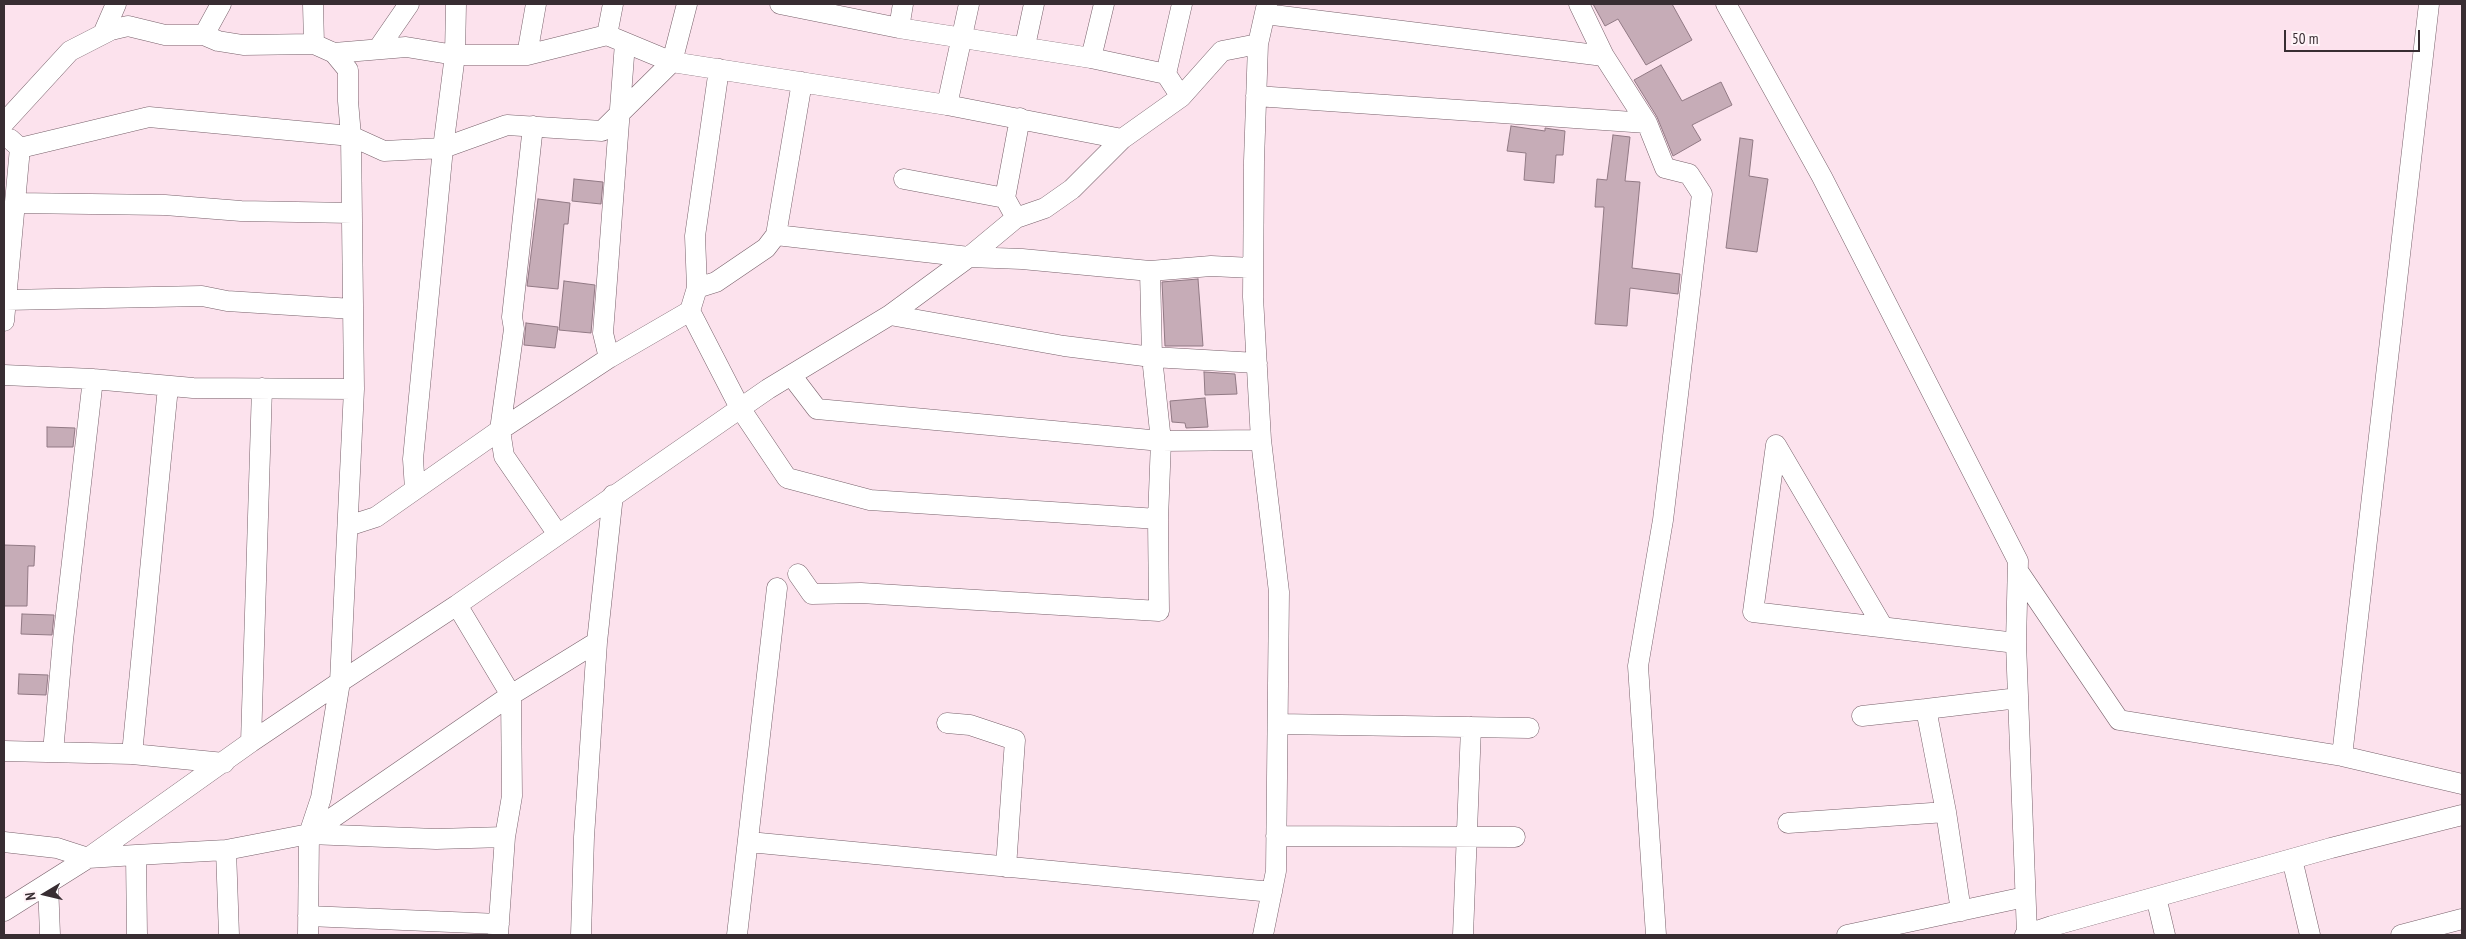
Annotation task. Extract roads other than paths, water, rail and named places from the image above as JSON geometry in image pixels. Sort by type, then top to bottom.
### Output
[{"type":"street","points":[[103,34],[116,4]]},
{"type":"street","points":[[204,35],[221,4]]},
{"type":"street","points":[[314,4],[314,44]]},
{"type":"street","points":[[378,49],[409,4]]},
{"type":"street","points":[[415,489],[413,459],[443,148],[455,55],[456,4]]},
{"type":"street","points":[[527,55],[536,4]]},
{"type":"street","points":[[609,358],[604,333],[620,112],[614,4]]},
{"type":"street","points":[[4,321],[16,202],[12,143],[149,117],[351,136],[384,151],[443,148],[507,124],[602,131],[672,62],[688,4]]},
{"type":"street","points":[[780,4],[834,10],[899,28],[1025,46],[1166,74],[1181,97]]},
{"type":"street","points":[[899,28],[903,4]]},
{"type":"street","points":[[947,105],[969,4]]},
{"type":"street","points":[[1025,46],[1034,4]]},
{"type":"street","points":[[1090,58],[1104,4]]},
{"type":"street","points":[[1166,74],[1182,4]]},
{"type":"street","points":[[1305,18],[1321,4]]},
{"type":"street","points":[[1580,4],[1604,56],[1647,123],[1665,168],[1689,174],[1702,194],[1663,520],[1638,666],[1656,935]]},
{"type":"street","points":[[1726,4],[1822,177],[2018,560],[2016,643],[2026,935],[2292,859],[2462,816]]},
{"type":"street","points":[[2342,756],[2429,4]]},
{"type":"street","points":[[1263,935],[1276,872],[1279,592],[1262,440],[1256,363],[1253,268],[1258,44],[1266,9],[1305,18],[1604,56]]},
{"type":"street","points":[[4,123],[70,51],[103,34],[128,26],[165,35],[204,35],[218,41],[243,45],[314,44],[334,53],[348,70],[351,136],[354,389],[348,526],[340,682],[321,798],[309,834],[308,926],[498,930],[505,837],[512,796],[511,695],[457,605]]},
{"type":"street","points":[[334,53],[406,47],[455,55],[527,55],[616,39],[672,62],[947,105],[1122,139]]},
{"type":"street","points":[[4,911],[88,858],[251,742],[457,605],[557,533],[740,408],[890,315],[969,257],[1016,218],[1045,208],[1072,189],[1122,139],[1181,97],[1222,51],[1258,44]]},
{"type":"street","points":[[348,526],[376,517],[500,430],[609,358],[690,311],[697,288],[695,236],[719,69]]},
{"type":"street","points":[[697,288],[723,277],[766,248],[776,235],[802,82]]},
{"type":"street","points":[[1256,96],[1647,123]]},
{"type":"street","points":[[1016,218],[1005,198],[1020,118]]},
{"type":"street","points":[[532,126],[512,317],[514,329],[500,430],[504,456],[557,533]]},
{"type":"street","points":[[904,180],[1005,198]]},
{"type":"street","points":[[16,202],[165,205],[241,211],[352,213]]},
{"type":"street","points":[[776,235],[969,257],[1022,259],[1150,271],[1211,266],[1253,268]]},
{"type":"street","points":[[798,574],[812,594],[862,593],[1159,611],[1158,519],[1161,441],[1152,356],[1150,271]]},
{"type":"street","points":[[6,300],[202,296],[227,301],[353,308]]},
{"type":"street","points":[[690,311],[740,408],[787,478],[870,500],[1158,519]]},
{"type":"street","points":[[890,315],[1064,346],[1152,356],[1256,363]]},
{"type":"street","points":[[4,375],[93,379],[168,387],[354,389]]},
{"type":"street","points":[[791,375],[817,409],[1161,441],[1262,440]]},
{"type":"street","points":[[53,752],[64,630],[93,379]]},
{"type":"street","points":[[132,754],[168,387]]},
{"type":"street","points":[[251,742],[262,388]]},
{"type":"street","points":[[1883,627],[1776,445],[1754,612],[2016,643]]},
{"type":"street","points":[[581,935],[584,837],[598,642],[613,495]]},
{"type":"street","points":[[2018,571],[2119,720],[2342,756],[2462,784]]},
{"type":"street","points":[[737,935],[777,588]]},
{"type":"street","points":[[309,834],[511,695],[598,642]]},
{"type":"street","points":[[1862,716],[2018,698]]},
{"type":"street","points":[[1926,709],[1946,812],[1962,910]]},
{"type":"street","points":[[947,723],[970,725],[1015,740],[1006,867]]},
{"type":"street","points":[[1278,724],[1528,728]]},
{"type":"street","points":[[1463,935],[1465,837],[1471,728]]},
{"type":"street","points":[[4,751],[132,754],[224,763]]},
{"type":"street","points":[[1788,823],[1946,812]]},
{"type":"street","points":[[4,842],[57,848],[88,858],[226,850],[309,834],[436,839],[505,837]]},
{"type":"street","points":[[1276,836],[1514,837]]},
{"type":"street","points":[[749,842],[1272,892]]},
{"type":"street","points":[[226,850],[229,935]]},
{"type":"street","points":[[136,855],[136,935]]},
{"type":"street","points":[[2292,859],[2310,935]]},
{"type":"street","points":[[48,884],[50,935]]},
{"type":"street","points":[[1847,935],[2025,897]]},
{"type":"street","points":[[2156,897],[2164,935]]},
{"type":"street","points":[[2401,935],[2462,919]]}]
